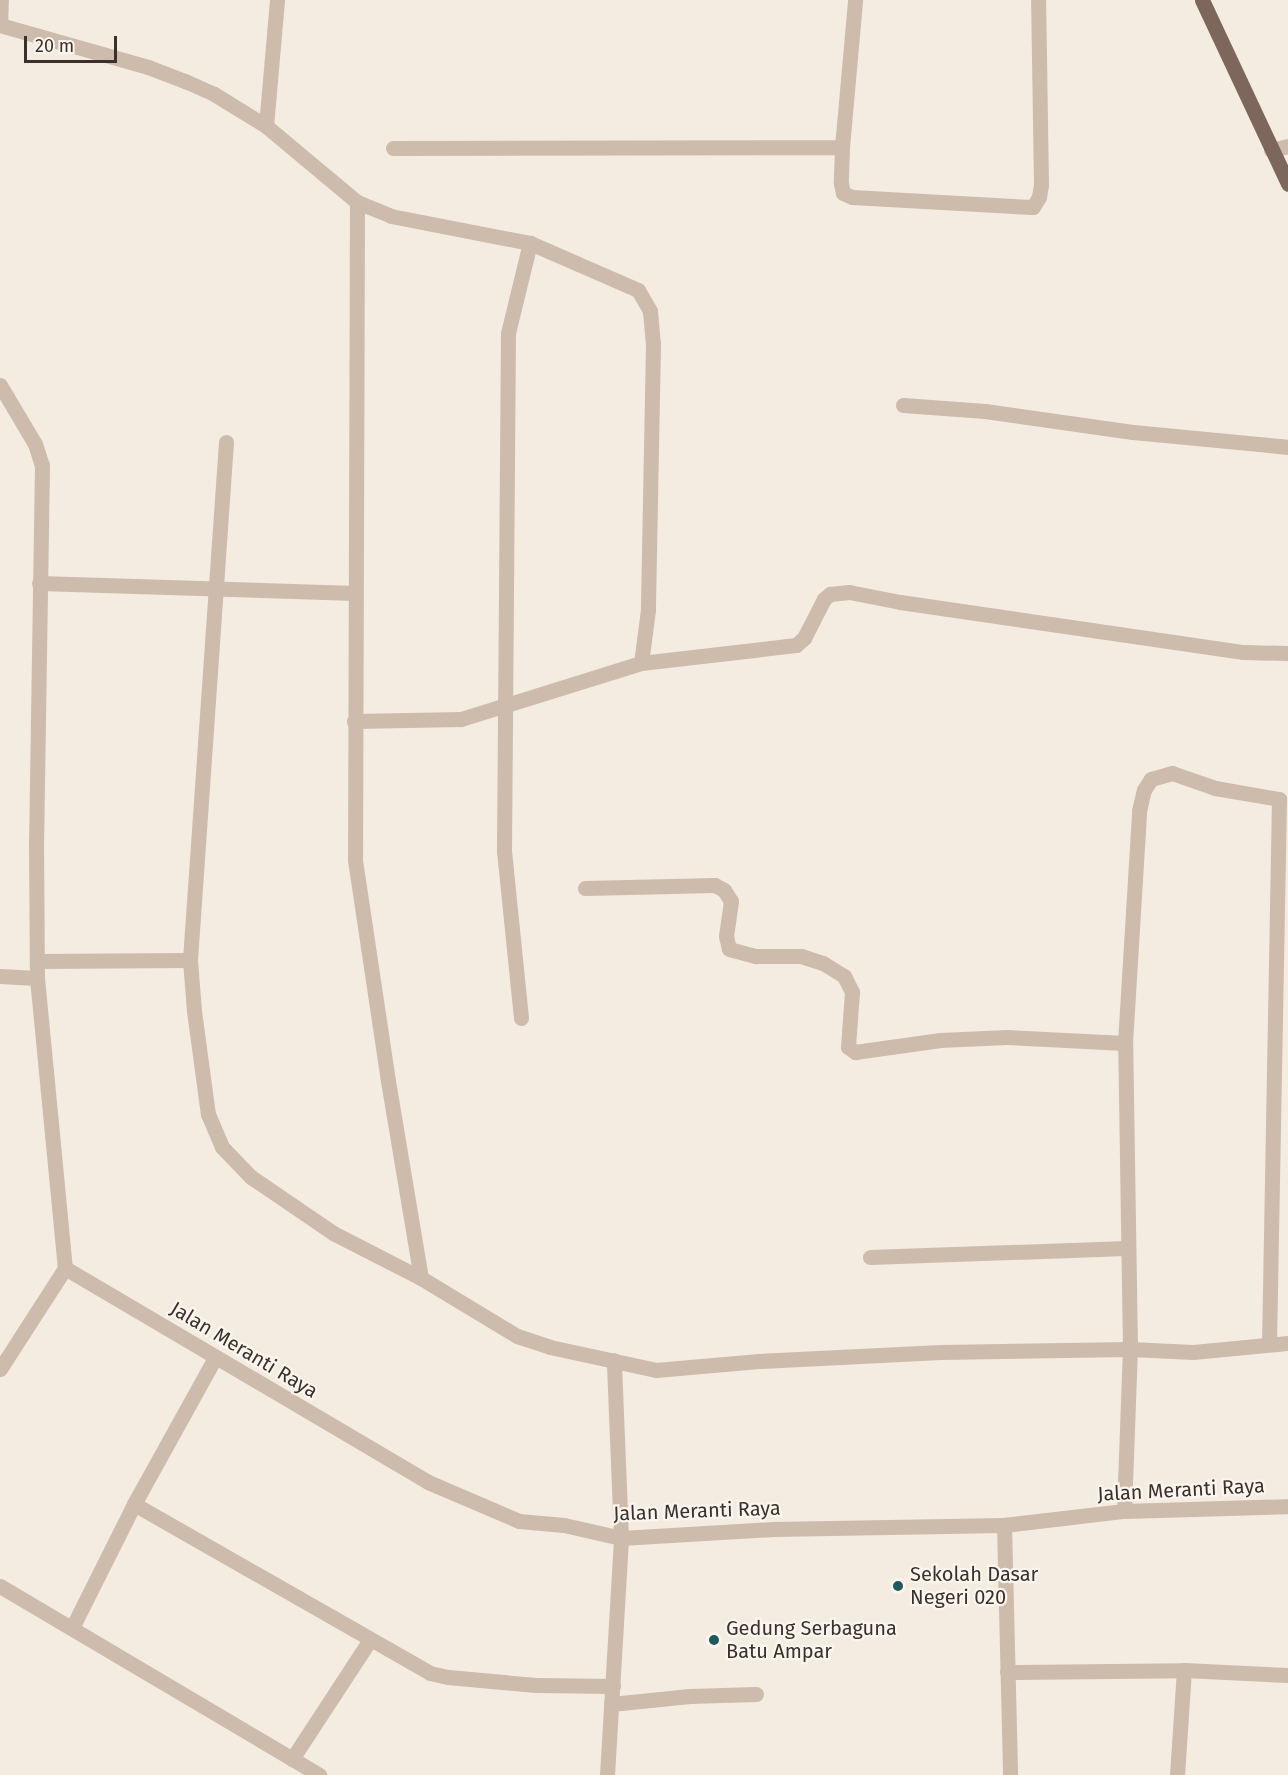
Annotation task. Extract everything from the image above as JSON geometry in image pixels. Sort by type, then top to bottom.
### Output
[{"type":"main road","points":[[1202,0],[1288,184]]},
{"type":"street","points":[[1,0],[0,25],[148,67],[214,94],[266,126],[357,202],[391,216],[530,243],[638,290],[650,311],[653,344],[648,610],[641,663]]},
{"type":"street","points":[[266,126],[277,0]]},
{"type":"street","points":[[855,0],[842,147],[843,193],[852,197],[1033,207],[1039,197],[1041,185],[1038,0]]},
{"type":"street","points":[[1271,150],[1288,146]]},
{"type":"street","points":[[393,148],[842,147]]},
{"type":"street","points":[[357,202],[355,860],[387,1082],[421,1278]]},
{"type":"street","points":[[522,1018],[504,852],[504,705],[508,333],[530,243]]},
{"type":"street","points":[[0,385],[35,444],[42,465],[39,584],[37,978],[65,1268],[0,1369]]},
{"type":"street","points":[[903,405],[985,411],[1133,432],[1288,447]]},
{"type":"street","points":[[226,442],[190,960],[194,1011],[208,1114],[222,1147],[251,1177],[333,1233],[421,1278],[518,1336],[656,1370],[759,1361],[941,1352],[1130,1349],[1193,1352],[1288,1343]]},
{"type":"street","points":[[39,584],[216,591],[355,593]]},
{"type":"street","points":[[354,721],[461,719],[641,663],[796,645],[804,638],[824,599],[830,594],[849,592],[1243,652],[1288,652]]},
{"type":"street","points":[[1124,1511],[1130,1349],[1125,1043],[1139,811],[1144,790],[1151,779],[1172,773],[1215,788],[1284,798],[1269,1344]]},
{"type":"street","points":[[585,888],[715,885],[724,890],[731,901],[726,936],[729,949],[756,956],[801,956],[823,963],[844,976],[852,992],[848,1047],[855,1052],[928,1041],[1007,1037],[1125,1043]]},
{"type":"street","points":[[37,961],[190,960]]},
{"type":"street","points":[[0,976],[37,978]]},
{"type":"street","points":[[870,1257],[1127,1248]]},
{"type":"street","name":"Jalan Meranti Raya","points":[[65,1268],[428,1482],[519,1521],[564,1525],[621,1538],[774,1529],[1004,1525],[1124,1511],[1288,1506]]},
{"type":"street","points":[[73,1626],[134,1504],[215,1358]]},
{"type":"street","points":[[607,1775],[621,1538],[614,1360]]},
{"type":"street","points":[[134,1504],[430,1673],[448,1677],[536,1685],[613,1686]]},
{"type":"street","points":[[1004,1525],[1010,1775]]},
{"type":"street","points":[[0,1586],[73,1626],[319,1775]]},
{"type":"street","points":[[291,1759],[370,1640]]},
{"type":"street","points":[[1007,1672],[1184,1670],[1288,1675]]},
{"type":"street","points":[[1177,1775],[1184,1670]]},
{"type":"street","points":[[611,1704],[690,1696],[756,1694]]},
{"type":"place","name":"Sekolah Dasar Negeri 020","points":[[898,1586]]},
{"type":"place","name":"Gedung Serbaguna Batu Ampar","points":[[714,1640]]}]
